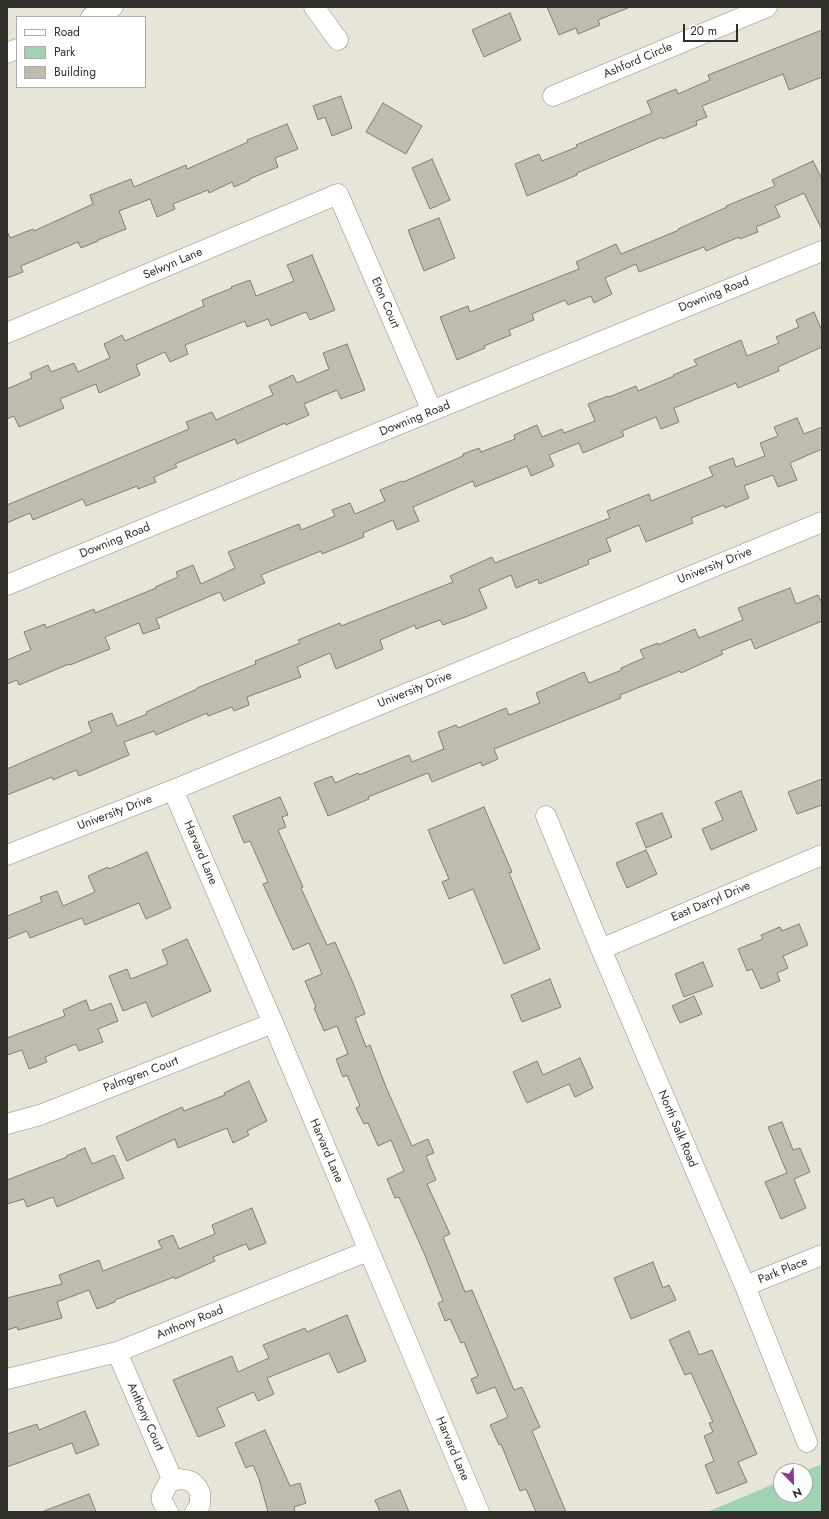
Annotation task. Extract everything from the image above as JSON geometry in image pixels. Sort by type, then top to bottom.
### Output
[{"type":"street","points":[[93,16],[113,7]]},
{"type":"street","points":[[314,7],[338,40]]},
{"type":"street","name":"Ashford Circle","points":[[553,96],[767,7]]},
{"type":"street","name":"Selwyn Lane","points":[[7,333],[338,194]]},
{"type":"street","name":"Eton Court","points":[[338,194],[432,411]]},
{"type":"street","name":"Downing Road","points":[[7,585],[822,251]]},
{"type":"street","name":"University Drive","points":[[7,855],[173,790],[822,522]]},
{"type":"street","name":"Harvard Lane","points":[[173,790],[479,1512]]},
{"type":"street","name":"North Salk Road","points":[[546,816],[601,949],[745,1286],[807,1442]]},
{"type":"street","name":"East Darryl Drive","points":[[601,949],[822,855]]},
{"type":"street","name":"Palmgren Court","points":[[7,1124],[40,1115],[273,1023]]},
{"type":"street","name":"Anthony Road","points":[[7,1379],[118,1352],[368,1251]]},
{"type":"street","name":"Park Place","points":[[745,1286],[822,1255]]},
{"type":"street","name":"Anthony Court","points":[[118,1352],[174,1481]]},
{"type":"street","points":[[168,1512],[162,1501],[162,1495],[168,1484],[174,1481],[186,1480],[197,1487],[200,1493],[200,1506],[195,1512]]},
{"type":"green space","points":[[822,1464],[822,1512],[707,1512],[773,1484],[773,1503],[813,1503],[813,1468]]},
{"type":"building","points":[[547,7],[628,8],[598,20],[600,25],[578,34],[576,28],[559,35]]},
{"type":"building","points":[[510,13],[521,40],[484,57],[472,30]]},
{"type":"building","points":[[822,30],[822,77],[789,90],[783,74],[702,106],[707,117],[696,121],[697,125],[663,139],[662,137],[527,196],[515,164],[539,154],[542,161],[577,147],[576,145],[652,113],[647,101],[676,89],[678,94],[710,80],[708,75]]},
{"type":"building","points":[[341,96],[352,128],[332,136],[325,117],[318,120],[313,106]]},
{"type":"building","points":[[383,103],[422,126],[406,154],[366,132]]},
{"type":"building","points":[[287,124],[298,149],[275,158],[278,167],[234,187],[232,182],[209,193],[208,190],[173,204],[175,209],[157,217],[150,199],[119,211],[126,229],[81,248],[78,242],[21,266],[23,272],[7,278],[7,233],[10,238],[33,229],[34,231],[93,204],[90,195],[131,179],[134,187],[186,165],[187,169],[248,142],[247,140]]},
{"type":"building","points":[[432,159],[450,200],[430,209],[412,168]]},
{"type":"building","points":[[813,161],[822,179],[822,230],[804,193],[775,206],[780,217],[756,227],[758,232],[740,239],[739,237],[706,251],[704,247],[639,272],[636,264],[605,278],[612,294],[594,303],[591,296],[568,305],[565,300],[532,314],[534,320],[509,330],[511,335],[484,346],[485,348],[457,360],[440,317],[468,306],[470,312],[579,269],[576,262],[616,244],[621,254],[679,230],[678,229],[727,207],[726,206],[775,186],[772,180]]},
{"type":"building","points":[[439,218],[455,258],[424,271],[408,230]]},
{"type":"building","points":[[312,255],[335,310],[310,320],[306,312],[271,326],[268,319],[247,327],[245,321],[185,345],[188,354],[170,362],[165,352],[136,365],[140,375],[99,393],[96,384],[60,399],[64,408],[19,427],[14,416],[7,419],[7,389],[32,378],[30,373],[48,365],[51,372],[74,363],[78,372],[110,358],[104,344],[122,335],[125,341],[204,306],[202,300],[232,288],[231,287],[250,280],[256,296],[294,281],[287,265]]},
{"type":"building","points":[[814,312],[822,331],[822,347],[778,367],[779,371],[738,388],[736,383],[674,408],[679,422],[661,429],[656,417],[622,431],[624,436],[583,453],[579,443],[549,455],[554,466],[531,476],[527,466],[475,487],[473,481],[413,507],[419,521],[397,530],[393,520],[363,533],[364,537],[322,554],[321,551],[261,575],[265,583],[224,601],[220,592],[156,619],[160,628],[143,634],[139,623],[105,637],[110,649],[19,685],[17,680],[7,684],[7,660],[31,650],[24,632],[45,624],[46,628],[94,609],[95,613],[156,588],[155,587],[178,577],[176,572],[193,565],[201,584],[235,568],[228,552],[299,524],[301,530],[335,516],[332,510],[350,503],[355,514],[385,501],[380,490],[402,481],[403,482],[463,456],[463,454],[479,448],[481,452],[515,439],[514,435],[537,425],[542,437],[562,429],[564,433],[595,421],[588,404],[636,386],[638,391],[674,376],[673,375],[697,365],[694,360],[741,340],[747,356],[779,343],[776,337],[799,327],[796,320]]},
{"type":"building","points":[[347,344],[365,390],[341,399],[337,390],[304,404],[309,415],[286,425],[285,423],[237,444],[235,439],[175,464],[177,467],[154,477],[156,482],[138,489],[137,486],[86,506],[83,499],[33,520],[30,513],[7,523],[7,505],[189,429],[186,422],[212,412],[216,420],[273,395],[269,386],[293,375],[297,383],[329,369],[323,353]]},
{"type":"building","points":[[797,418],[804,434],[822,427],[822,449],[790,463],[797,480],[778,487],[773,475],[744,486],[749,498],[725,508],[724,505],[691,518],[693,523],[646,542],[639,525],[606,539],[611,551],[588,560],[589,564],[539,584],[538,579],[516,588],[511,575],[479,589],[487,608],[443,625],[440,620],[416,629],[415,625],[380,640],[383,649],[336,669],[330,653],[297,667],[301,677],[247,697],[249,705],[234,711],[232,707],[208,716],[207,713],[156,735],[154,731],[124,742],[129,755],[79,776],[76,770],[53,780],[52,777],[7,795],[7,769],[92,732],[88,722],[112,713],[117,726],[147,714],[146,712],[197,688],[256,664],[255,661],[300,643],[298,640],[340,623],[341,626],[453,582],[450,576],[492,557],[495,563],[610,518],[607,511],[649,494],[651,501],[713,476],[709,467],[733,458],[736,467],[765,456],[760,443],[778,436],[774,427]]},
{"type":"building","points":[[790,588],[796,604],[818,595],[822,603],[822,621],[755,649],[751,639],[721,651],[723,654],[681,673],[680,671],[620,695],[621,698],[494,749],[498,759],[482,766],[481,762],[432,782],[428,773],[368,797],[369,799],[328,816],[314,783],[332,776],[335,783],[358,773],[359,775],[409,755],[412,762],[444,749],[438,732],[456,725],[458,728],[506,708],[509,715],[540,703],[536,693],[584,672],[589,683],[622,670],[621,668],[644,658],[640,650],[658,643],[658,645],[695,629],[699,638],[743,620],[738,608]]},
{"type":"building","points":[[822,779],[822,805],[797,814],[788,792]]},
{"type":"building","points":[[741,791],[757,830],[711,850],[702,829],[723,820],[715,802]]},
{"type":"building","points":[[280,797],[288,815],[282,817],[286,827],[278,830],[303,887],[301,888],[327,945],[335,942],[353,983],[365,1014],[355,1018],[366,1047],[370,1045],[386,1087],[412,1146],[428,1139],[434,1153],[426,1156],[436,1180],[427,1184],[450,1234],[443,1237],[465,1292],[472,1290],[514,1390],[522,1387],[540,1427],[532,1431],[566,1512],[536,1512],[526,1489],[520,1491],[501,1444],[499,1445],[490,1425],[508,1417],[495,1387],[477,1394],[471,1379],[478,1376],[464,1342],[461,1343],[450,1319],[445,1321],[438,1303],[443,1301],[424,1253],[399,1197],[395,1198],[387,1179],[404,1171],[391,1140],[378,1146],[368,1123],[364,1124],[356,1108],[360,1106],[347,1075],[343,1077],[336,1059],[348,1054],[337,1026],[324,1031],[314,1008],[316,1007],[305,981],[322,974],[309,943],[293,950],[263,884],[268,882],[250,841],[244,843],[233,816]]},
{"type":"building","points":[[484,807],[512,872],[509,873],[540,949],[504,964],[473,889],[449,899],[442,882],[449,879],[428,830]]},
{"type":"building","points":[[662,813],[672,837],[646,848],[636,823]]},
{"type":"building","points":[[646,850],[657,874],[627,888],[616,863]]},
{"type":"building","points":[[147,852],[171,908],[146,919],[139,903],[85,925],[82,918],[30,938],[27,931],[7,939],[7,916],[42,902],[40,897],[57,891],[63,906],[95,892],[88,876],[108,867],[109,869]]},
{"type":"building","points":[[799,924],[808,945],[783,956],[788,968],[777,973],[780,981],[761,989],[752,969],[747,971],[738,949],[763,939],[761,935],[780,927],[782,931]]},
{"type":"building","points":[[187,939],[211,991],[152,1017],[146,1002],[123,1011],[109,976],[127,969],[131,979],[168,964],[162,950]]},
{"type":"building","points":[[703,962],[713,986],[684,997],[675,974]]},
{"type":"building","points":[[550,979],[561,1007],[522,1022],[511,995]]},
{"type":"building","points":[[694,996],[702,1014],[680,1023],[672,1006]]},
{"type":"building","points":[[86,1000],[90,1011],[111,1003],[118,1021],[98,1029],[103,1042],[79,1051],[76,1044],[45,1057],[47,1062],[29,1069],[22,1050],[7,1055],[7,1038],[65,1016],[63,1010]]},
{"type":"building","points":[[580,1058],[593,1088],[575,1097],[569,1084],[527,1103],[513,1072],[537,1061],[543,1075]]},
{"type":"building","points":[[249,1081],[267,1121],[247,1131],[249,1135],[233,1143],[227,1128],[178,1148],[175,1139],[127,1161],[116,1137],[182,1107],[184,1111],[225,1095],[224,1093]]},
{"type":"building","points":[[782,1122],[793,1150],[800,1148],[810,1172],[794,1179],[806,1208],[781,1219],[765,1182],[787,1173],[768,1127]]},
{"type":"building","points":[[85,1148],[92,1164],[114,1155],[124,1178],[57,1207],[53,1197],[27,1207],[24,1199],[7,1204],[7,1180],[67,1157],[66,1156]]},
{"type":"building","points":[[252,1208],[266,1243],[249,1250],[246,1244],[213,1257],[215,1261],[175,1279],[174,1277],[115,1300],[115,1302],[97,1309],[89,1290],[57,1302],[62,1318],[18,1330],[17,1327],[7,1330],[7,1298],[62,1284],[59,1275],[99,1260],[103,1271],[162,1248],[158,1241],[173,1235],[179,1249],[215,1234],[212,1225]]},
{"type":"building","points":[[653,1262],[663,1288],[669,1285],[676,1300],[631,1319],[614,1278]]},
{"type":"building","points":[[347,1315],[366,1361],[338,1373],[329,1353],[267,1378],[274,1394],[258,1401],[254,1392],[217,1408],[225,1426],[198,1437],[173,1380],[232,1356],[238,1372],[269,1358],[263,1345],[305,1328],[307,1332]]},
{"type":"building","points":[[689,1331],[699,1355],[712,1350],[757,1454],[738,1462],[747,1482],[717,1494],[705,1465],[714,1461],[704,1436],[713,1432],[709,1423],[713,1422],[691,1373],[685,1375],[669,1340]]},
{"type":"building","points":[[85,1411],[99,1445],[76,1454],[72,1443],[7,1467],[7,1434],[37,1424],[39,1430]]},
{"type":"building","points":[[265,1430],[290,1486],[300,1483],[306,1503],[294,1507],[295,1512],[268,1512],[259,1479],[253,1465],[246,1468],[235,1443]]},
{"type":"building","points":[[400,1490],[409,1512],[380,1512],[375,1500]]},
{"type":"building","points":[[89,1494],[96,1512],[44,1512],[44,1511]]}]
